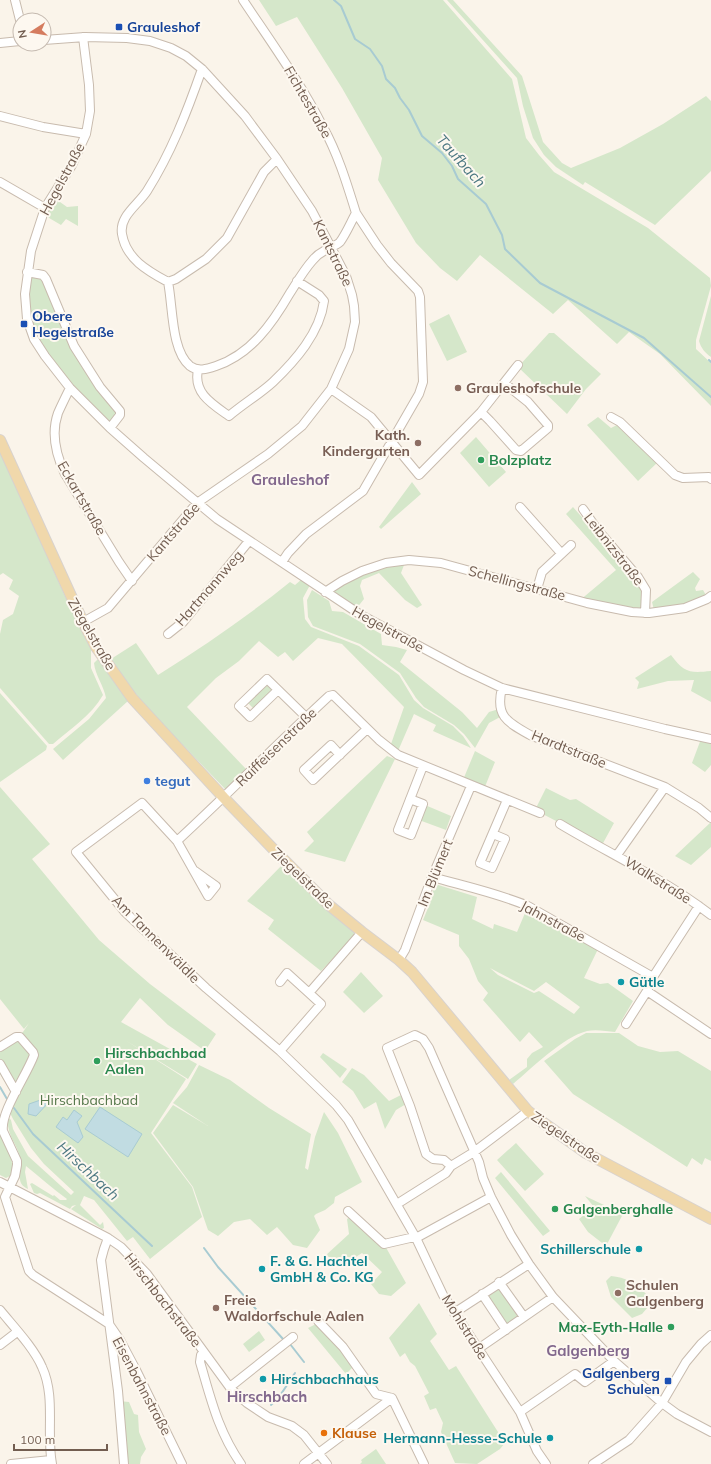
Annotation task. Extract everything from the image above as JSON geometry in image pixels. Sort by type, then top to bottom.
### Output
[{"type":"main road","name":"Ziegelstraße","points":[[0,440],[83,622],[96,647],[132,698],[277,854],[362,932],[400,960],[440,1004],[528,1111],[554,1132],[586,1153],[711,1219]]},
{"type":"street","points":[[15,0],[18,12]]},
{"type":"street","name":"Fichtestraße","points":[[243,0],[295,78],[324,128],[336,155],[356,213],[391,263],[418,291],[420,297],[423,382],[419,394],[392,443]]},
{"type":"street","name":"Kantstraße","points":[[52,39],[83,37],[127,38],[150,41],[171,48],[186,56],[202,69],[245,116],[277,159],[312,211],[346,276],[352,295],[354,322],[350,349],[331,389],[302,426],[268,454],[197,502],[108,608],[83,622]]},
{"type":"street","name":"Hegelstraße","points":[[83,37],[89,85],[90,111],[86,134],[72,165],[45,208],[33,244],[25,294],[27,318],[34,339],[44,356],[70,388],[110,428],[217,519],[361,615],[464,670],[502,688],[711,739]]},
{"type":"street","points":[[0,43],[12,42]]},
{"type":"street","points":[[202,69],[188,108],[170,150],[142,198],[128,213],[123,221],[122,233],[126,249],[138,263],[150,273],[168,282],[176,279],[206,259],[227,238],[264,172],[277,159]]},
{"type":"street","points":[[0,116],[43,127],[86,134]]},
{"type":"street","points":[[0,182],[45,208]]},
{"type":"street","points":[[168,282],[172,298],[177,344],[182,357],[190,366],[198,370],[224,364],[244,351],[263,334],[312,260],[324,251],[339,243],[356,213]]},
{"type":"street","points":[[28,272],[43,275],[46,279],[77,352],[100,387],[120,410],[120,415],[110,428]]},
{"type":"street","points":[[198,370],[196,378],[201,392],[211,404],[229,416],[273,382],[305,347],[315,327],[324,302],[319,295],[298,281]]},
{"type":"street","points":[[331,389],[371,417],[419,475],[481,412],[518,365]]},
{"type":"street","points":[[481,412],[516,450],[521,451],[548,428],[548,425],[528,402],[504,383]]},
{"type":"street","name":"Eckartstraße","points":[[70,388],[58,414],[55,428],[55,444],[58,459],[64,474],[132,581]]},
{"type":"street","points":[[611,416],[620,422],[675,475],[683,478],[709,477],[711,479]]},
{"type":"street","points":[[282,562],[288,552],[306,534],[363,491],[392,443]]},
{"type":"street","points":[[520,507],[561,553]]},
{"type":"street","name":"Leibnizstraße","points":[[583,509],[597,529],[638,577],[646,590],[645,613]]},
{"type":"street","name":"Hartmannweg","points":[[168,634],[183,622],[249,541]]},
{"type":"street","points":[[537,589],[542,572],[571,545]]},
{"type":"street","name":"Schellingstraße","points":[[325,592],[362,571],[386,563],[409,560],[441,562],[587,604],[645,613],[685,608],[707,600],[711,596]]},
{"type":"street","points":[[278,690],[250,717],[239,706],[267,679],[306,717]]},
{"type":"street","name":"Hardtstraße","points":[[502,688],[499,700],[500,709],[506,719],[517,728],[530,735],[665,787],[699,808],[711,818]]},
{"type":"street","name":"Raiffeisenstraße","points":[[224,798],[329,696],[333,695],[367,729]]},
{"type":"street","points":[[340,754],[330,745],[304,770],[313,780],[367,729],[398,755],[540,814]]},
{"type":"street","points":[[410,799],[423,766]]},
{"type":"street","name":"Im Blümert","points":[[400,960],[432,877],[471,786]]},
{"type":"street","name":"Walkstraße","points":[[617,855],[665,787]]},
{"type":"street","points":[[195,871],[177,841],[224,798]]},
{"type":"street","points":[[493,834],[507,800]]},
{"type":"street","name":"Am Tannenwäldle","points":[[177,841],[142,803],[76,852],[125,912],[206,988],[280,1051],[336,1105],[348,1120],[362,1143]]},
{"type":"street","name":"Walkstraße","points":[[560,824],[617,855],[711,915]]},
{"type":"street","name":"Jahnstraße","points":[[432,877],[484,891],[528,906],[653,977]]},
{"type":"street","name":"Walkstraße","points":[[653,977],[699,906]]},
{"type":"street","points":[[309,993],[362,932]]},
{"type":"street","points":[[280,982],[287,973],[322,1004],[280,1051]]},
{"type":"street","points":[[626,1024],[647,991],[653,977]]},
{"type":"street","points":[[647,991],[711,1034]]},
{"type":"street","points":[[451,1166],[444,1160],[434,1159],[426,1154],[410,1106],[387,1048],[408,1037],[415,1035],[423,1039],[429,1048],[474,1152],[491,1197],[528,1264],[553,1297],[614,1361],[662,1403],[678,1414],[711,1432]]},
{"type":"street","name":"Eisenbahnstraße","points":[[0,1047],[16,1037],[20,1037],[34,1052],[33,1059],[7,1111],[2,1126],[17,1161],[15,1176],[5,1197],[29,1271],[109,1324],[120,1340],[136,1370],[182,1464]]},
{"type":"street","points":[[0,1064],[16,1092]]},
{"type":"street","points":[[397,1204],[446,1173],[451,1166],[474,1152],[528,1111]]},
{"type":"street","name":"Mohlstraße","points":[[362,1143],[416,1238],[443,1295],[520,1412],[537,1450],[546,1464]]},
{"type":"street","name":"Hirschbachstraße","points":[[0,1182],[108,1238],[132,1258],[147,1274],[230,1387],[247,1403],[268,1417],[292,1426],[304,1435],[326,1464]]},
{"type":"street","points":[[348,1211],[384,1244],[416,1238],[491,1197]]},
{"type":"street","points":[[108,1238],[101,1260],[118,1391],[124,1464]]},
{"type":"street","points":[[454,1313],[528,1264]]},
{"type":"street","points":[[499,1282],[524,1317]]},
{"type":"street","points":[[482,1294],[506,1330]]},
{"type":"street","points":[[478,1349],[553,1297]]},
{"type":"street","points":[[0,1310],[42,1366],[47,1382],[49,1398],[52,1462],[11,1464]]},
{"type":"street","points":[[318,1321],[343,1347],[376,1394],[392,1398]]},
{"type":"street","points":[[0,1345],[17,1332]]},
{"type":"street","points":[[593,1464],[629,1440],[662,1403],[686,1362],[701,1344],[711,1335]]},
{"type":"street","points":[[230,1387],[293,1337]]},
{"type":"street","points":[[204,1352],[201,1355],[200,1362],[216,1419],[231,1450],[241,1464]]},
{"type":"street","points":[[520,1412],[574,1374],[585,1382],[614,1361]]},
{"type":"street","points":[[304,1464],[392,1398]]},
{"type":"street","points":[[392,1398],[424,1464]]},
{"type":"green space","points":[[259,0],[443,0],[512,79],[526,138],[554,172],[648,228],[710,278],[711,286],[696,340],[696,349],[711,363],[711,406],[660,354],[629,332],[617,344],[568,300],[553,314],[480,255],[457,281],[440,268],[416,243],[378,180],[382,158],[342,88],[297,17],[276,26]]},
{"type":"green space","points":[[447,0],[453,0],[522,76],[543,142],[562,163],[571,168],[620,148],[663,124],[706,96],[711,101],[711,171],[655,225],[585,182],[583,185],[556,167],[544,155],[533,138],[523,106],[517,78]]},
{"type":"green space","points":[[53,197],[67,207],[78,206],[78,226],[66,219],[61,225],[44,215]]},
{"type":"green space","points":[[27,272],[43,275],[64,324],[120,411],[110,428],[45,356],[27,318]]},
{"type":"green space","points":[[711,296],[711,357],[701,346],[699,341]]},
{"type":"green space","points":[[449,314],[467,352],[447,361],[429,324]]},
{"type":"green space","points":[[549,333],[554,333],[601,374],[586,389],[567,414],[518,367]]},
{"type":"green space","points":[[598,417],[611,428],[619,424],[658,462],[638,481],[587,425]]},
{"type":"green space","points":[[476,437],[506,472],[489,487],[460,453]]},
{"type":"green space","points":[[0,451],[64,594],[91,648],[91,668],[103,695],[93,709],[80,722],[53,744],[49,744],[0,688],[0,634],[3,620],[13,614],[19,596],[9,589],[13,580],[3,573],[0,575]]},
{"type":"green space","points":[[412,482],[421,494],[381,529],[379,527]]},
{"type":"green space","points":[[573,507],[587,523],[591,520],[646,590],[645,613],[579,601],[616,570],[566,514]]},
{"type":"green space","points":[[404,565],[401,573],[422,605],[417,608],[405,600],[379,573],[362,580],[360,586],[364,599],[356,609],[332,592],[357,577],[384,568]]},
{"type":"green space","points":[[693,572],[700,579],[695,588],[696,591],[703,590],[707,597],[685,606],[654,610],[652,602]]},
{"type":"green space","points":[[302,579],[310,585],[303,598],[305,619],[311,627],[359,646],[399,675],[414,700],[423,708],[453,726],[463,736],[471,748],[433,731],[436,725],[414,714],[398,751],[391,744],[404,707],[342,644],[318,638],[293,661],[285,652],[278,657],[259,641],[239,661],[216,678],[187,707],[246,769],[226,790],[133,691],[111,659],[136,643],[158,675],[226,630],[290,582],[295,585]]},
{"type":"green space","points":[[312,590],[329,601],[332,611],[343,612],[381,634],[382,645],[407,650],[400,662],[462,712],[477,728],[489,712],[499,709],[502,716],[489,723],[475,748],[464,734],[454,725],[424,707],[416,698],[400,673],[360,644],[313,626],[308,617],[307,600]]},
{"type":"green space","points":[[671,655],[680,665],[693,672],[711,671],[711,702],[691,691],[694,680],[668,681],[637,689],[639,682],[635,678]]},
{"type":"green space","points":[[98,659],[128,701],[63,760],[53,749],[89,719],[106,698],[94,663]]},
{"type":"green space","points":[[266,684],[273,690],[254,709],[247,702]]},
{"type":"green space","points":[[0,693],[47,746],[46,750],[0,782]]},
{"type":"green space","points":[[701,739],[711,742],[711,765],[705,772],[692,763]]},
{"type":"green space","points":[[475,751],[495,762],[484,789],[463,780]]},
{"type":"green space","points":[[387,756],[395,759],[345,862],[304,851],[314,841],[307,832]]},
{"type":"green space","name":"Hirschbachbad","points":[[0,787],[50,844],[32,859],[99,940],[150,984],[216,1034],[205,1051],[168,1025],[140,998],[121,1022],[197,1064],[188,1079],[125,1040],[186,1079],[151,1133],[192,1187],[202,1217],[150,1259],[133,1237],[127,1241],[94,1200],[84,1196],[80,1205],[100,1225],[103,1222],[104,1228],[102,1229],[71,1209],[76,1205],[72,1206],[70,1209],[40,1193],[34,1193],[30,1184],[32,1183],[60,1200],[67,1199],[26,1166],[25,1172],[28,1189],[20,1182],[20,1158],[10,1134],[8,1117],[11,1120],[13,1129],[28,1156],[71,1195],[74,1192],[44,1164],[31,1148],[9,1111],[12,1094],[0,1074],[0,1048],[23,1032],[29,1023],[24,1029],[0,999]]},
{"type":"green space","points":[[546,788],[570,800],[576,799],[614,823],[602,845],[535,810]]},
{"type":"green space","points":[[425,805],[451,816],[446,830],[419,820]]},
{"type":"green space","points":[[711,822],[711,847],[691,865],[675,856]]},
{"type":"green space","points":[[283,864],[357,933],[321,971],[268,929],[274,920],[247,901]]},
{"type":"green space","points":[[435,884],[477,897],[472,919],[493,929],[494,924],[517,932],[528,906],[599,947],[584,978],[600,984],[608,983],[633,1001],[615,1032],[594,1030],[578,1034],[558,1046],[513,1084],[509,1080],[527,1067],[527,1059],[532,1053],[543,1047],[529,1032],[520,1042],[483,1000],[488,993],[478,981],[469,959],[459,946],[459,935],[423,920]],"holes":[[[490,968],[534,991],[546,982],[580,1007],[574,1014],[539,991],[534,993],[498,975]]]},
{"type":"green space","points":[[361,972],[383,996],[364,1013],[343,992]]},
{"type":"green space","points":[[586,1033],[619,1033],[638,1046],[660,1052],[678,1051],[711,1071],[711,1161],[705,1158],[702,1165],[692,1158],[687,1167],[573,1094],[544,1061]]},
{"type":"green space","points":[[323,1053],[347,1069],[340,1078],[320,1057]]},
{"type":"green space","points":[[199,1065],[230,1080],[269,1108],[311,1134],[305,1168],[308,1170],[315,1137],[324,1112],[338,1133],[362,1182],[335,1197],[334,1203],[314,1216],[320,1230],[307,1248],[293,1245],[277,1227],[267,1235],[250,1219],[234,1222],[218,1236],[208,1230],[193,1187],[153,1133],[173,1105],[208,1126],[173,1103],[187,1087]]},
{"type":"green space","points":[[352,1068],[364,1075],[389,1101],[403,1094],[406,1104],[396,1110],[385,1129],[376,1102],[364,1109],[353,1091],[342,1082]]},
{"type":"green space","points":[[0,1135],[10,1155],[12,1165],[10,1176],[6,1178],[0,1175]]},
{"type":"green space","points":[[516,1143],[544,1174],[525,1191],[497,1160]]},
{"type":"green space","points":[[501,1172],[550,1231],[543,1236],[495,1178]]},
{"type":"green space","points":[[585,1196],[623,1214],[606,1246],[588,1232],[579,1219],[594,1207]]},
{"type":"green space","points":[[352,1216],[384,1244],[406,1283],[391,1296],[379,1294],[371,1284],[382,1272],[362,1253],[342,1266],[326,1255],[349,1234],[347,1219]]},
{"type":"green space","points":[[611,1276],[630,1282],[647,1295],[648,1307],[642,1314],[632,1318],[611,1297],[606,1281]]},
{"type":"green space","points":[[499,1284],[523,1317],[506,1329],[484,1295]]},
{"type":"green space","points":[[419,1303],[437,1334],[430,1341],[449,1370],[456,1366],[505,1443],[500,1449],[477,1464],[455,1463],[441,1432],[443,1423],[436,1408],[430,1410],[424,1396],[429,1393],[415,1366],[410,1362],[405,1353],[400,1357],[389,1338]]},
{"type":"green space","points":[[318,1323],[354,1366],[346,1374],[308,1328]]},
{"type":"green space","points":[[259,1331],[265,1340],[249,1352],[243,1344]]},
{"type":"green space","points":[[119,1401],[129,1402],[134,1414],[138,1415],[139,1432],[146,1449],[141,1457],[140,1464],[124,1464]]},
{"type":"green space","points":[[376,1449],[386,1464],[360,1464],[362,1462],[361,1460]]},
{"type":"water","points":[[46,1098],[49,1102],[36,1116],[28,1114],[29,1104]]},
{"type":"water","points":[[100,1107],[142,1134],[128,1157],[85,1129]]},
{"type":"water","points":[[74,1110],[82,1116],[77,1122],[83,1137],[78,1143],[56,1127],[63,1117],[67,1120]]},
{"type":"waterway","name":"Taufbach","points":[[334,0],[341,6],[355,39],[370,49],[382,66],[386,79],[395,88],[409,110],[422,136],[442,153],[452,166],[458,179],[486,204],[502,235],[505,249],[540,283],[644,338],[711,397]]},
{"type":"waterway","name":"Hirschbach","points":[[0,1087],[7,1099]]},
{"type":"waterway","name":"Hirschbach","points":[[14,1108],[33,1134],[152,1246]]},
{"type":"waterway","name":"Hirschbach","points":[[204,1248],[218,1267],[283,1339]]},
{"type":"waterway","name":"Hirschbach","points":[[290,1344],[304,1362]]},
{"type":"waterway","name":"Hirschbach","points":[[271,1405],[275,1402],[295,1373]]},
{"type":"place","name":"Grauleshof","points":[[119,27]]},
{"type":"place","name":"Obere Hegelstraße","points":[[24,324]]},
{"type":"place","name":"Grauleshofschule","points":[[458,388]]},
{"type":"place","name":"Kath. Kindergarten","points":[[418,443]]},
{"type":"place","name":"Bolzplatz","points":[[481,460]]},
{"type":"place","name":"tegut","points":[[147,781]]},
{"type":"place","name":"Gütle","points":[[621,982]]},
{"type":"place","name":"Hirschbachbad Aalen","points":[[97,1061]]},
{"type":"place","name":"Galgenberghalle","points":[[555,1209]]},
{"type":"place","name":"Schillerschule","points":[[639,1249]]},
{"type":"place","name":"F. & G. Hachtel GmbH & Co. KG","points":[[262,1269]]},
{"type":"place","name":"Schulen Galgenberg","points":[[618,1293]]},
{"type":"place","name":"Freie Waldorfschule Aalen","points":[[216,1308]]},
{"type":"place","name":"Max-Eyth-Halle","points":[[671,1327]]},
{"type":"place","name":"Hirschbachhaus","points":[[263,1379]]},
{"type":"place","name":"Galgenberg Schulen","points":[[668,1381]]},
{"type":"place","name":"Klause","points":[[324,1433]]},
{"type":"place","name":"Hermann-Hesse-Schule","points":[[550,1438]]},
{"type":"district","name":"Grauleshof","points":[[290,480]]},
{"type":"district","name":"Galgenberg","points":[[588,1351]]},
{"type":"district","name":"Hirschbach","points":[[267,1397]]}]
